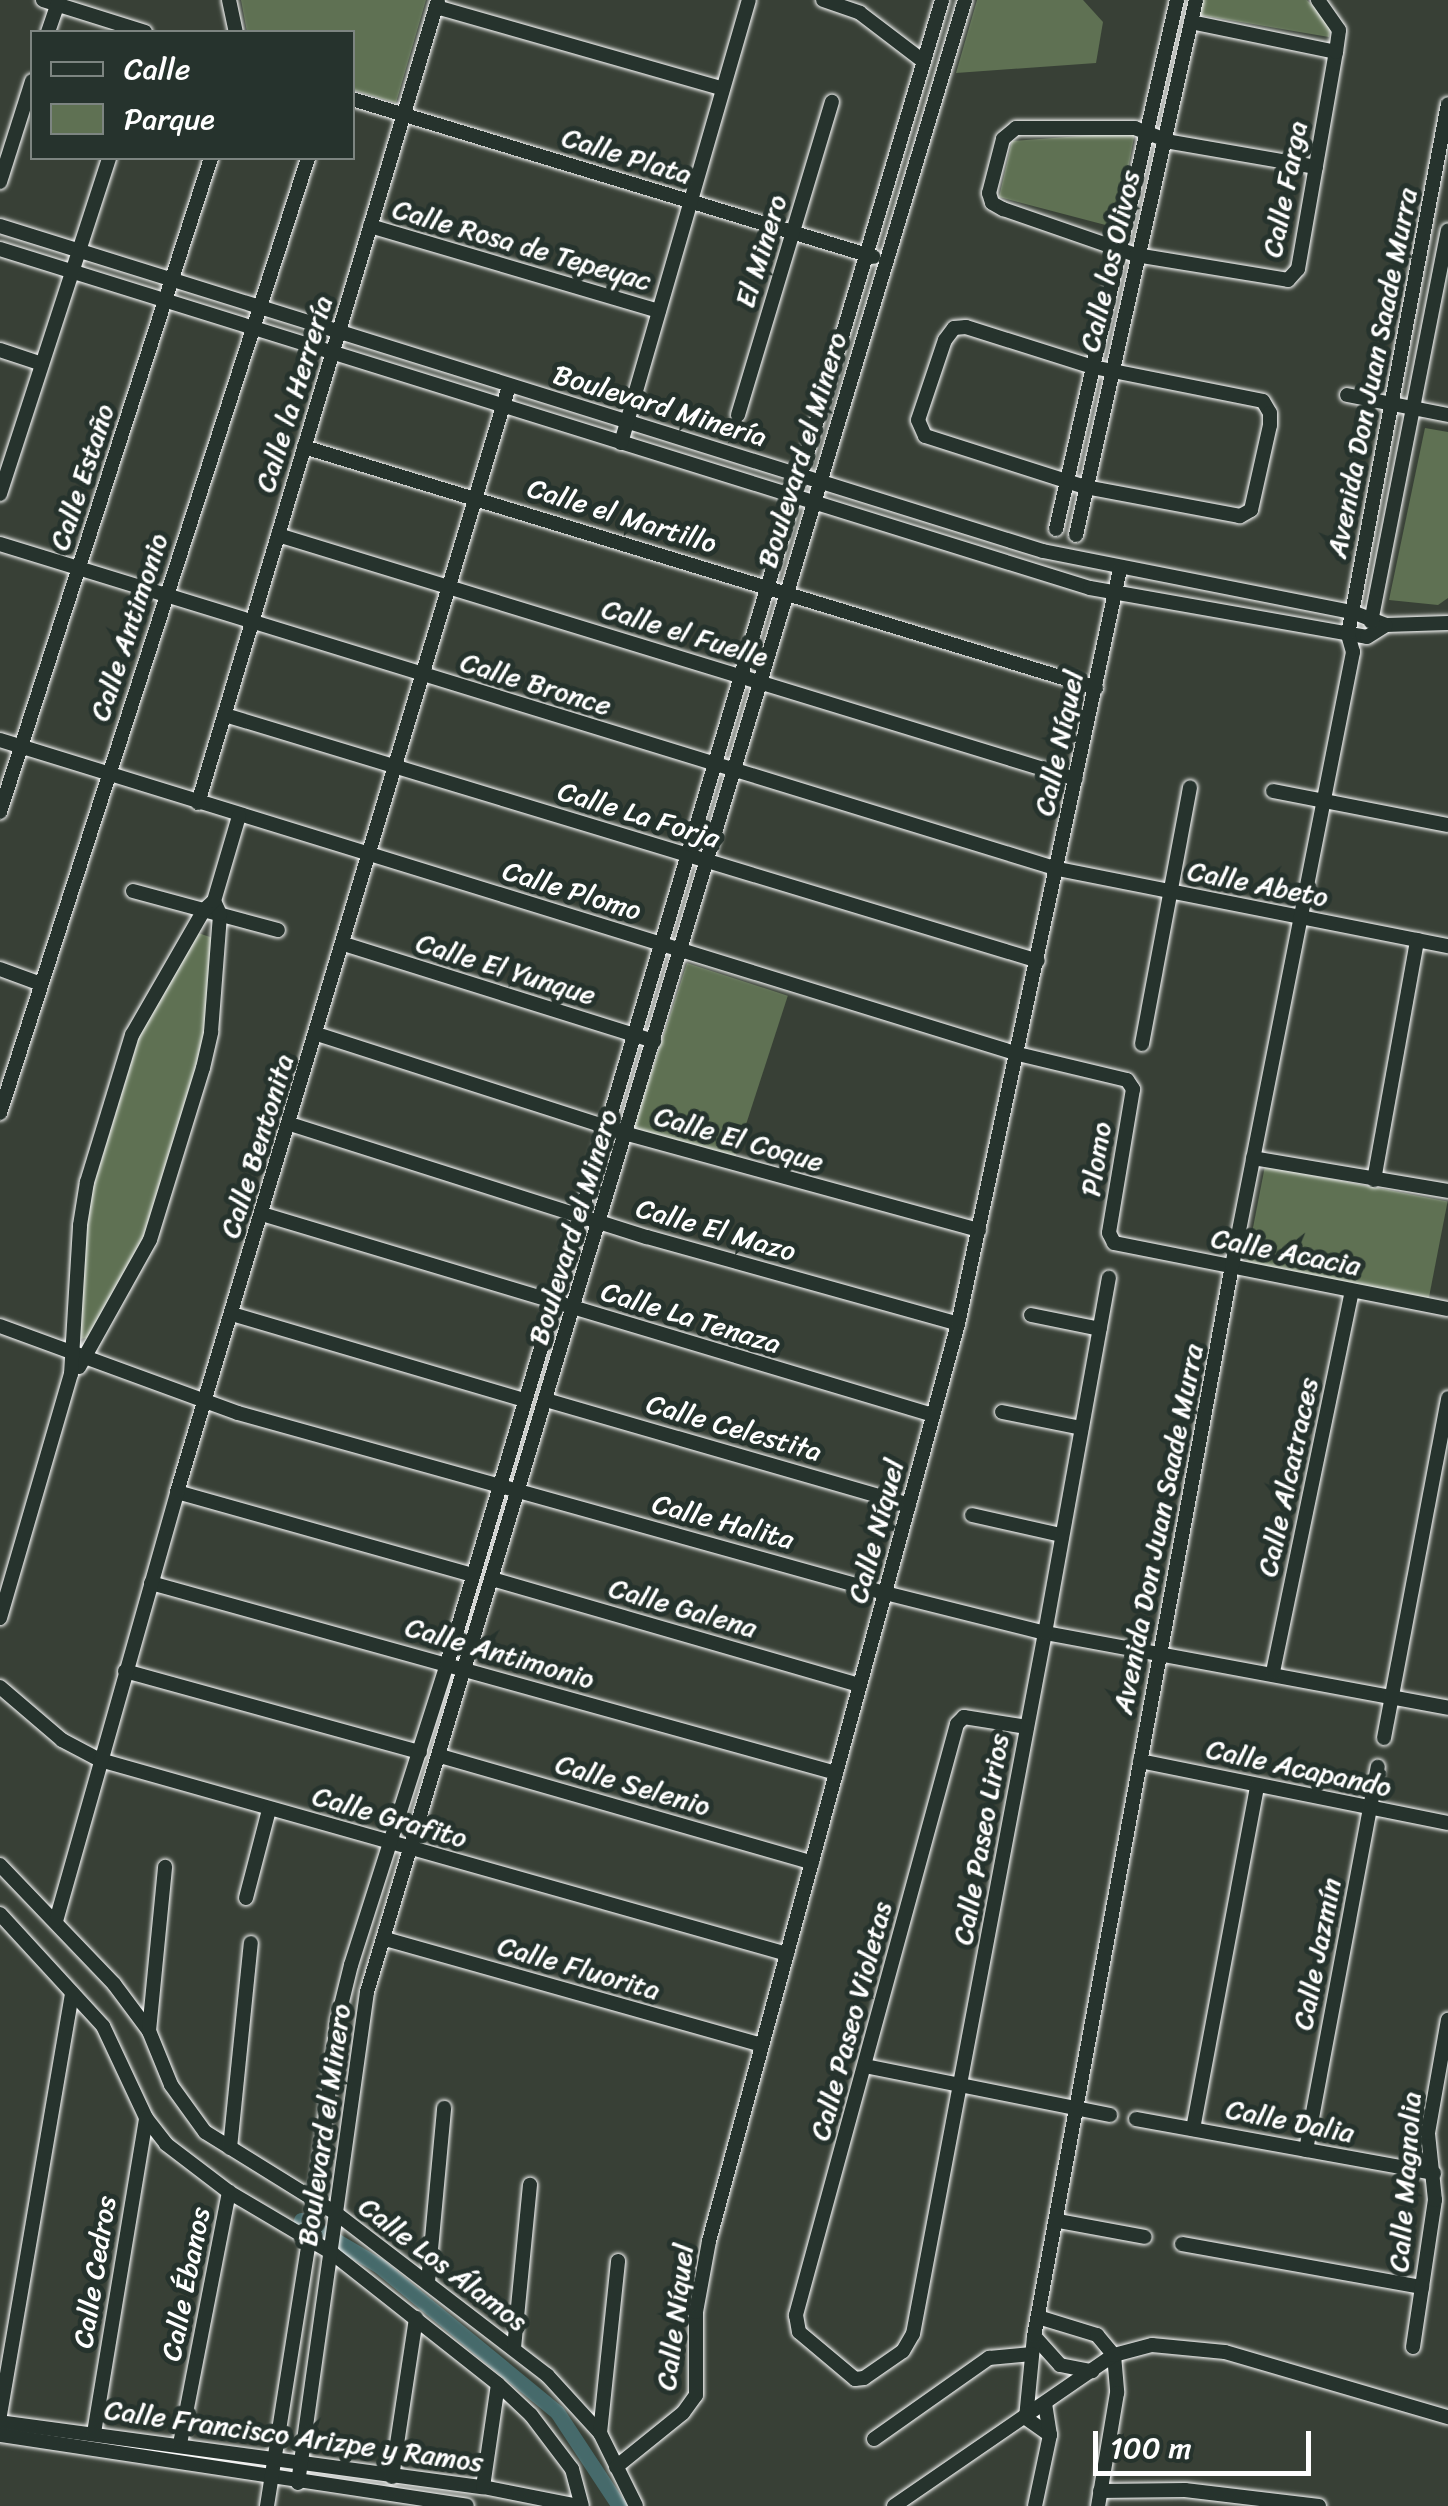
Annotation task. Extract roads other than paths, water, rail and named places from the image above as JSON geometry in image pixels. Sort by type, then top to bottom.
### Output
[{"type":"street","points":[[229,0],[236,30]]},
{"type":"street","points":[[621,442],[748,0]]},
{"type":"street","points":[[824,0],[862,7],[923,61]]},
{"type":"street","name":"Boulevard el Minero","points":[[268,2506],[315,2204],[340,2007],[690,857],[792,498],[942,0]]},
{"type":"street","name":"Boulevard el Minero","points":[[298,2483],[334,2242],[360,2024],[965,0]]},
{"type":"street","name":"Calle los Olivos","points":[[1056,529],[1176,0]]},
{"type":"street","name":"Calle los Olivos","points":[[1076,534],[1196,0]]},
{"type":"street","name":"Calle Farga","points":[[1146,131],[1119,127],[1010,130],[1003,139],[989,193],[992,203],[1002,210],[1136,255],[1288,280],[1298,269],[1336,52],[1338,24],[1318,0]]},
{"type":"street","points":[[48,30],[53,2],[139,30]]},
{"type":"street","points":[[437,4],[723,89]]},
{"type":"street","name":"Calle la Herrería","points":[[198,803],[437,4]]},
{"type":"street","points":[[1191,22],[1336,52]]},
{"type":"street","points":[[0,182],[30,88]]},
{"type":"street","name":"Calle Plata","points":[[355,100],[886,260]]},
{"type":"street","name":"El Minero","points":[[738,414],[832,102]]},
{"type":"street","name":"Avenida Don Juan Saade Murra","points":[[1026,2418],[1034,2336],[1232,1266],[1353,652],[1348,634],[1448,104]]},
{"type":"street","points":[[1146,131],[1164,138],[1316,168]]},
{"type":"street","points":[[0,494],[7,450],[42,364],[109,160]]},
{"type":"street","name":"Calle Estaño","points":[[0,812],[210,160]]},
{"type":"street","name":"Calle Antimonio","points":[[0,1113],[307,160]]},
{"type":"street","points":[[1429,204],[1448,208]]},
{"type":"street","name":"Boulevard Minería","points":[[0,226],[1044,551],[1372,616]]},
{"type":"street","name":"Calle Rosa de Tepeyac","points":[[370,226],[659,311]]},
{"type":"street","name":"Avenida Don Juan Saade Murra","points":[[1353,652],[1367,637],[1372,616],[1448,230]]},
{"type":"street","name":"Boulevard Minería","points":[[0,249],[792,498],[1116,594],[1367,637]]},
{"type":"street","points":[[959,327],[1093,367],[1263,402],[1270,413],[1270,425],[1253,503],[1246,515],[1086,487],[932,439],[921,431],[918,420],[946,340],[959,327]]},
{"type":"street","points":[[0,350],[42,364]]},
{"type":"street","name":"Calle Bentonita","points":[[56,1921],[177,1492],[509,386]]},
{"type":"street","points":[[1348,395],[1448,414]]},
{"type":"street","name":"Calle el Martillo","points":[[304,447],[1096,688]]},
{"type":"street","name":"Calle el Fuelle","points":[[278,535],[1076,780]]},
{"type":"street","name":"Calle Bronce","points":[[0,544],[1058,870]]},
{"type":"street","name":"Calle Níquel","points":[[616,2467],[683,2413],[696,2394],[698,2288],[958,1324],[1120,569]]},
{"type":"street","points":[[1372,616],[1386,626]]},
{"type":"street","points":[[1367,637],[1386,626],[1436,627],[1448,623]]},
{"type":"street","name":"Calle La Forja","points":[[225,714],[1038,962]]},
{"type":"street","name":"Calle Plomo","points":[[0,740],[1018,1054],[1130,1082]]},
{"type":"street","points":[[1142,1044],[1190,787]]},
{"type":"street","points":[[1273,791],[1448,825]]},
{"type":"street","points":[[0,1618],[78,1356],[159,1218],[207,1050],[212,908],[238,816]]},
{"type":"street","name":"Calle Abeto","points":[[1058,870],[1448,946]]},
{"type":"street","points":[[133,891],[212,908],[278,930]]},
{"type":"street","points":[[78,1356],[87,1182],[132,1036],[212,908]]},
{"type":"street","points":[[1374,1180],[1417,940]]},
{"type":"street","name":"Calle El Yunque","points":[[344,944],[654,1040]]},
{"type":"street","points":[[0,970],[42,984]]},
{"type":"street","name":"Calle El Coque","points":[[317,1034],[606,1128],[979,1230]]},
{"type":"street","name":"Plomo","points":[[1114,1243],[1109,1233],[1130,1082]]},
{"type":"street","name":"Calle El Mazo","points":[[290,1124],[600,1222],[958,1324]]},
{"type":"street","points":[[1253,1158],[1448,1191]]},
{"type":"street","name":"Calle La Tenaza","points":[[262,1214],[934,1416]]},
{"type":"street","name":"Calle Acacia","points":[[1114,1243],[1448,1308]]},
{"type":"street","name":"Calle Paseo Lirios","points":[[855,2379],[864,2378],[911,2341],[1109,1278]]},
{"type":"street","name":"Calle Alcatraces","points":[[1274,1672],[1352,1291]]},
{"type":"street","points":[[232,1314],[525,1400]]},
{"type":"street","points":[[1031,1315],[1100,1329]]},
{"type":"street","name":"Calle Halita","points":[[0,1326],[205,1403],[885,1592],[1045,1633],[1274,1672],[1448,1708]]},
{"type":"street","points":[[1384,1738],[1448,1398]]},
{"type":"street","name":"Calle Celestita","points":[[546,1400],[909,1505]]},
{"type":"street","points":[[1002,1412],[1081,1428]]},
{"type":"street","points":[[177,1492],[473,1575]]},
{"type":"street","points":[[972,1516],[1061,1536]]},
{"type":"street","name":"Calle Galena","points":[[492,1579],[860,1685]]},
{"type":"street","name":"Calle Antimonio","points":[[151,1583],[836,1773]]},
{"type":"street","points":[[125,1670],[420,1752]]},
{"type":"street","name":"Calle Grafito","points":[[0,1687],[53,1732],[100,1760],[786,1954]]},
{"type":"street","name":"Calle Paseo Violetas","points":[[855,2379],[799,2332],[796,2315],[957,1724],[964,1718],[1027,1727]]},
{"type":"street","name":"Calle Selenio","points":[[440,1756],[812,1862]]},
{"type":"street","name":"Calle Acapando","points":[[1140,1760],[1448,1823]]},
{"type":"street","name":"Calle Jazmín","points":[[1306,2150],[1378,1767]]},
{"type":"street","points":[[1193,2129],[1257,1786]]},
{"type":"street","points":[[246,1898],[268,1810]]},
{"type":"street","name":"Calle Los Álamos","points":[[0,1865],[56,1921],[149,2031],[188,2112],[230,2148],[315,2204],[337,2214],[514,2348],[575,2401],[600,2433],[636,2506]]},
{"type":"street","points":[[149,2031],[164,1867]]},
{"type":"street","points":[[0,1914],[112,2042],[146,2118],[186,2164],[229,2192],[334,2242],[416,2318],[498,2384],[550,2438],[578,2481],[580,2506]]},
{"type":"street","name":"Calle Fluorita","points":[[384,1939],[761,2045]]},
{"type":"street","points":[[230,2148],[251,1943]]},
{"type":"street","points":[[0,2419],[72,1993]]},
{"type":"street","name":"Calle Magnolia","points":[[1413,2347],[1434,2174],[1428,2133],[1448,2020]]},
{"type":"street","points":[[865,2066],[1110,2114]]},
{"type":"street","points":[[428,2282],[444,2108]]},
{"type":"street","name":"Calle Cedros","points":[[94,2433],[146,2118]]},
{"type":"street","name":"Calle Dalia","points":[[1136,2119],[1434,2174]]},
{"type":"street","points":[[514,2348],[530,2184]]},
{"type":"street","name":"Calle Ébanos","points":[[180,2444],[229,2192]]},
{"type":"street","points":[[1058,2221],[1145,2237]]},
{"type":"street","points":[[1182,2244],[1422,2287]]},
{"type":"street","points":[[600,2433],[618,2261]]},
{"type":"street","points":[[1038,2317],[1096,2335],[1114,2355],[1117,2393],[1099,2499],[1185,2490],[1319,2506]]},
{"type":"street","points":[[392,2477],[416,2318]]},
{"type":"street","points":[[1034,2336],[1060,2365],[1092,2370]]},
{"type":"street","points":[[894,2506],[1114,2355],[1163,2344],[1225,2352],[1448,2416]]},
{"type":"street","points":[[874,2440],[989,2358],[1032,2354]]},
{"type":"street","points":[[483,2488],[498,2384]]},
{"type":"street","points":[[1035,2506],[1050,2436],[1045,2404]]},
{"type":"street","points":[[1026,2418],[1050,2436]]},
{"type":"street","name":"Calle Francisco Arizpe y Ramos","points":[[0,2419],[180,2444],[301,2466],[483,2488],[580,2506]]},
{"type":"street","name":"Calle Francisco Arizpe y Ramos","points":[[0,2435],[271,2477],[365,2500],[467,2506]]},
{"type":"waterway","points":[[301,2220],[378,2265],[557,2412],[619,2506]]}]
